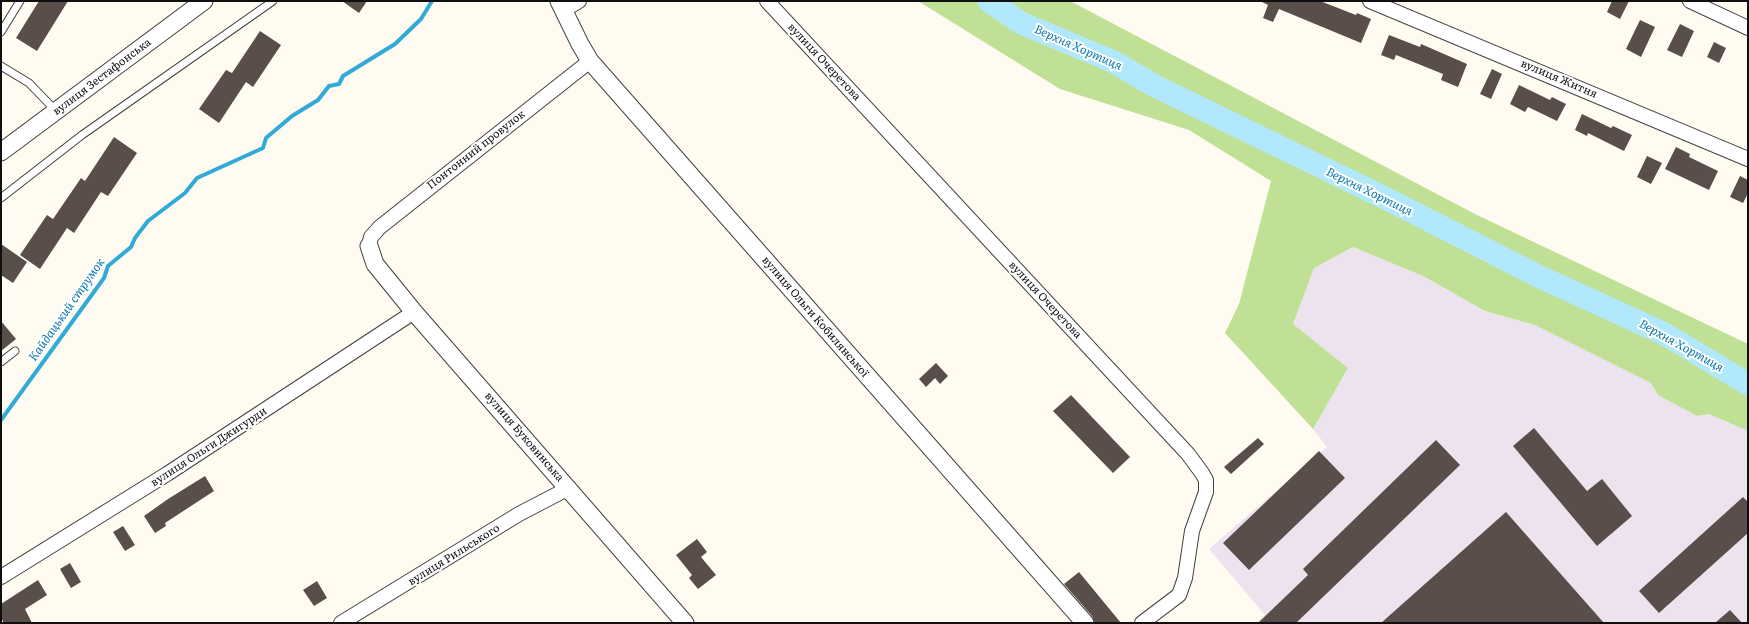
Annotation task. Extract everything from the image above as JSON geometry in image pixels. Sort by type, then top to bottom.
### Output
[{"type":"street","name":"вулиця Зестафонська","points":[[1,152],[204,1]]},
{"type":"street","points":[[561,5],[579,1]]},
{"type":"street","name":"вулиця Очеретова","points":[[767,1],[1188,454],[1202,472],[1206,480],[1206,492],[1192,531],[1185,578],[1178,595],[1142,623]]},
{"type":"street","name":"вулиця Житня","points":[[1370,1],[1748,159]]},
{"type":"street","points":[[1690,1],[1748,28]]},
{"type":"street","name":"вулиця Ольги Кобилянської","points":[[561,5],[590,61],[1085,623]]},
{"type":"street","name":"Понтонний провулок","points":[[369,246],[371,237],[380,227],[590,61]]},
{"type":"street","name":"вулиця Буковинська","points":[[369,246],[375,264],[414,312],[569,488],[685,623]]},
{"type":"street","name":"вулиця Ольги Джигурди","points":[[1,577],[167,474],[414,312]]},
{"type":"street","name":"вулиця Рильського","points":[[341,623],[519,514],[569,488]]},
{"type":"lane","points":[[1,32],[20,1]]},
{"type":"lane","points":[[1,198],[82,136],[273,1]]},
{"type":"lane","points":[[1,66],[29,83],[56,111]]},
{"type":"lane","points":[[1,362],[15,351]]},
{"type":"shaded area","points":[[1353,247],[1423,276],[1485,311],[1535,325],[1651,383],[1658,395],[1697,416],[1709,414],[1748,431],[1748,623],[1256,623],[1265,615],[1209,549],[1327,447],[1313,429],[1348,368],[1293,324],[1314,268]]},
{"type":"green space","points":[[918,1],[1070,1],[1475,214],[1748,344],[1748,431],[1709,414],[1697,416],[1658,395],[1651,383],[1535,325],[1485,311],[1423,276],[1353,247],[1314,268],[1293,324],[1348,368],[1313,429],[1225,333],[1239,304],[1271,181],[1189,130],[1060,89]]},
{"type":"building","points":[[39,1],[68,1],[37,51],[16,38]]},
{"type":"building","points":[[342,1],[367,1],[359,13]]},
{"type":"building","points":[[1260,1],[1320,1],[1356,15],[1357,13],[1371,19],[1361,43],[1279,9],[1273,22],[1263,18],[1268,5]]},
{"type":"building","points":[[1612,1],[1629,1],[1620,19],[1607,12]]},
{"type":"building","points":[[1640,20],[1655,27],[1641,57],[1626,49]]},
{"type":"building","points":[[1680,24],[1694,31],[1682,57],[1667,50]]},
{"type":"building","points":[[260,31],[281,45],[253,87],[246,82],[219,123],[199,109],[226,70],[232,73]]},
{"type":"building","points":[[1389,35],[1420,47],[1421,44],[1467,64],[1458,87],[1441,80],[1443,74],[1396,55],[1394,60],[1381,55]]},
{"type":"building","points":[[1714,42],[1726,48],[1719,63],[1707,57]]},
{"type":"building","points":[[1492,69],[1502,74],[1491,99],[1480,94]]},
{"type":"building","points":[[1519,85],[1550,100],[1552,97],[1566,104],[1557,121],[1528,107],[1525,112],[1510,104]]},
{"type":"building","points":[[1582,114],[1611,128],[1613,126],[1632,135],[1624,151],[1588,133],[1587,136],[1575,130]]},
{"type":"building","points":[[114,137],[137,153],[108,196],[101,192],[74,233],[67,228],[40,269],[20,255],[47,215],[53,219],[81,178],[85,181]]},
{"type":"building","points":[[1676,147],[1690,154],[1689,157],[1718,171],[1709,190],[1665,169]]},
{"type":"building","points":[[1647,156],[1662,163],[1651,184],[1637,177]]},
{"type":"building","points":[[1740,176],[1748,180],[1748,193],[1743,203],[1730,197]]},
{"type":"building","points":[[1,244],[27,262],[13,283],[1,275]]},
{"type":"building","points":[[1,321],[16,339],[1,351]]},
{"type":"building","points":[[936,363],[948,376],[940,384],[935,378],[926,387],[919,379]]},
{"type":"building","points":[[1071,395],[1130,457],[1113,473],[1053,411]]},
{"type":"building","points":[[1534,428],[1587,491],[1602,479],[1632,516],[1597,546],[1513,446]]},
{"type":"building","points":[[1258,438],[1264,444],[1231,474],[1224,467]]},
{"type":"building","points":[[1436,440],[1460,465],[1296,623],[1258,623],[1308,575],[1303,569]]},
{"type":"building","points":[[1319,451],[1345,478],[1249,570],[1223,543]]},
{"type":"building","points":[[205,476],[214,491],[165,523],[166,526],[155,533],[144,516]]},
{"type":"building","points":[[1743,497],[1748,502],[1748,533],[1659,613],[1639,591]]},
{"type":"building","points":[[1506,512],[1604,623],[1381,623]]},
{"type":"building","points":[[123,526],[135,545],[125,551],[113,532]]},
{"type":"building","points":[[697,539],[707,552],[701,557],[716,575],[698,589],[689,578],[692,575],[676,555]]},
{"type":"building","points":[[70,563],[81,582],[71,588],[60,569]]},
{"type":"building","points":[[1079,572],[1121,623],[1095,623],[1092,616],[1064,584]]},
{"type":"building","points":[[38,580],[47,595],[25,609],[32,623],[4,623],[1,618],[1,604]]},
{"type":"building","points":[[317,581],[327,598],[314,606],[303,590]]},
{"type":"building","points":[[1730,610],[1742,623],[1715,623]]},
{"type":"waterway","name":"Кайдацький струмок","points":[[1,420],[104,278],[108,266],[131,247],[135,238],[148,221],[185,193],[197,178],[263,148],[266,138],[292,116],[318,100],[329,86],[339,84],[343,76],[395,44],[421,19],[432,1]]},
{"type":"waterway","name":"Верхня Хортиця","points":[[989,1],[1021,23],[1114,62],[1153,85],[1387,199],[1540,277],[1663,333],[1748,384]]}]
